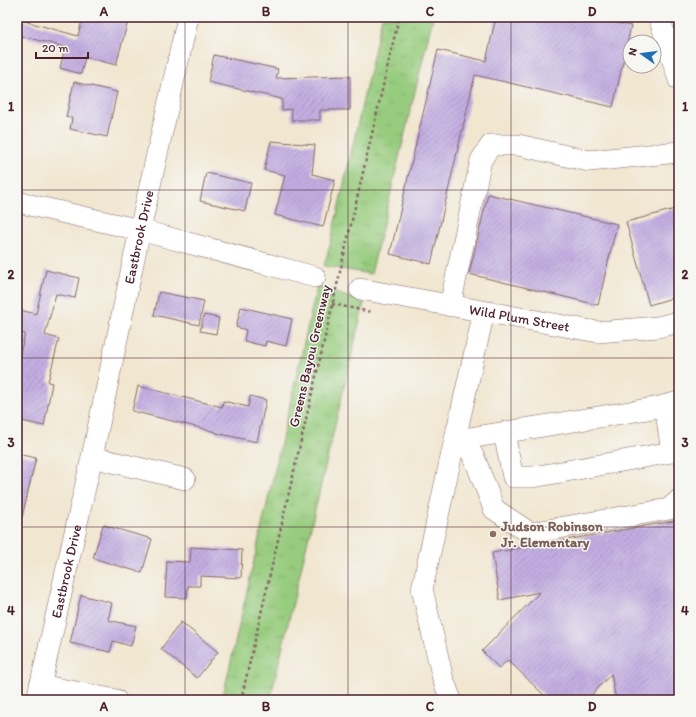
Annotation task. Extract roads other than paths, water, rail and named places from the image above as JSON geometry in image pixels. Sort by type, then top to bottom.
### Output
[{"type":"street","name":"Eastbrook Drive","points":[[116,700],[38,692],[92,457],[140,230],[188,17]]},
{"type":"street","points":[[659,17],[679,80]]},
{"type":"street","points":[[450,306],[481,160],[491,145],[518,145],[589,162],[679,152]]},
{"type":"street","points":[[17,202],[140,230],[315,277]]},
{"type":"street","name":"Wild Plum Street","points":[[360,290],[598,332],[658,328],[678,325]]},
{"type":"street","points":[[451,700],[443,679],[422,588],[460,434],[484,312]]},
{"type":"street","points":[[460,434],[504,433],[672,404],[672,452],[533,477],[513,477],[504,433]]},
{"type":"street","points":[[460,434],[474,458],[494,509],[530,533],[669,509],[679,500]]},
{"type":"street","points":[[92,457],[185,480]]},
{"type":"place","name":"Judson Robinson Jr. Elementary","points":[[493,534]]}]
